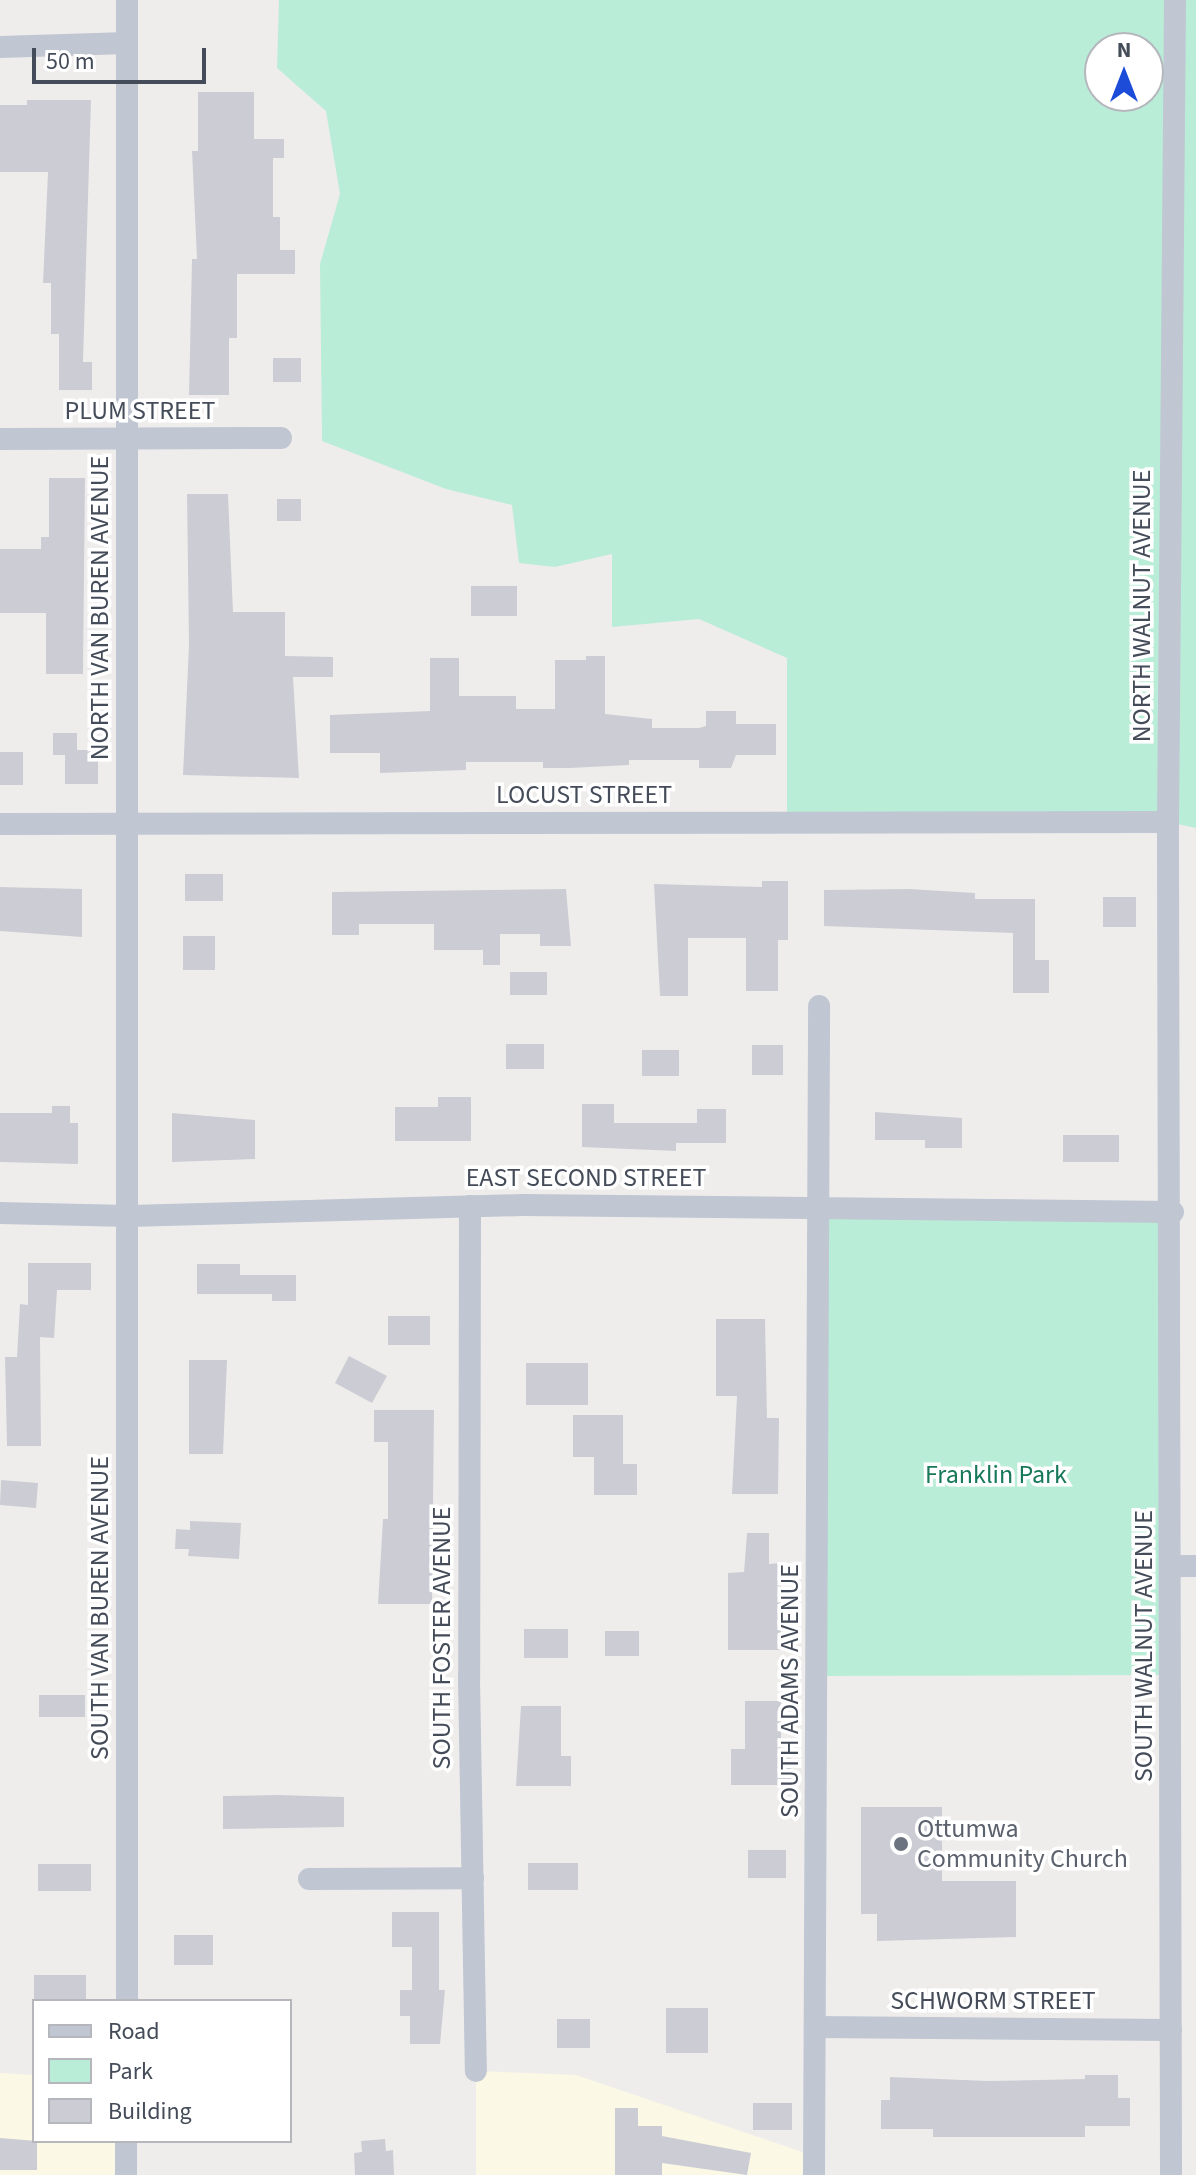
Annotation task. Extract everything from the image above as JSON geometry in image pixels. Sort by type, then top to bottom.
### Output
[{"type":"street","name":"NORTH VAN BUREN AVENUE","points":[[127,0],[129,1216]]},
{"type":"street","name":"NORTH WALNUT AVENUE","points":[[1173,1212],[1168,822],[1175,0]]},
{"type":"street","points":[[0,47],[127,43]]},
{"type":"street","name":"PLUM STREET","points":[[0,439],[281,438]]},
{"type":"street","name":"LOCUST STREET","points":[[0,824],[1168,822]]},
{"type":"street","name":"SOUTH ADAMS AVENUE","points":[[814,2175],[819,1006]]},
{"type":"street","name":"EAST SECOND STREET","points":[[0,1213],[129,1216],[470,1206],[1173,1212]]},
{"type":"street","name":"SOUTH FOSTER AVENUE","points":[[470,1206],[476,2071]]},
{"type":"street","name":"SOUTH WALNUT AVENUE","points":[[1171,2175],[1173,1212]]},
{"type":"street","name":"SOUTH VAN BUREN AVENUE","points":[[127,1999],[129,1216]]},
{"type":"street","points":[[1172,1566],[1196,1566]]},
{"type":"street","points":[[309,1879],[473,1878]]},
{"type":"street","name":"SCHWORM STREET","points":[[815,2027],[1171,2030]]},
{"type":"street","points":[[126,2143],[126,2175]]},
{"type":"shaded area","points":[[476,2071],[576,2075],[814,2156],[814,2175],[476,2175]]},
{"type":"shaded area","points":[[0,2073],[32,2075],[32,2143],[126,2143],[126,2175],[0,2175]]},
{"type":"green space","points":[[279,0],[1196,0],[1196,828],[1168,822],[787,822],[787,658],[699,619],[612,627],[612,554],[555,567],[519,563],[512,505],[446,489],[322,441],[320,264],[340,194],[326,111],[277,68]]},
{"type":"green space","name":"Franklin Park","points":[[820,1208],[1173,1212],[1172,1675],[818,1676]]},
{"type":"building","points":[[198,92],[254,92],[254,139],[284,139],[284,158],[273,158],[273,217],[280,217],[280,250],[295,250],[295,274],[237,274],[237,338],[229,338],[229,395],[189,395],[192,259],[197,259],[192,151],[198,151]]},
{"type":"building","points":[[27,100],[91,100],[83,362],[92,362],[92,390],[59,390],[59,334],[51,334],[51,283],[43,283],[48,172],[0,172],[0,105],[27,105]]},
{"type":"building","points":[[273,358],[301,358],[301,382],[273,382]]},
{"type":"building","points":[[49,478],[85,478],[83,674],[46,674],[46,613],[0,613],[0,549],[41,549],[41,537],[49,537]]},
{"type":"building","points":[[187,494],[228,494],[233,612],[285,612],[285,656],[333,657],[333,677],[293,677],[299,778],[183,775],[189,645]]},
{"type":"building","points":[[277,499],[301,499],[301,521],[277,521]]},
{"type":"building","points":[[471,586],[517,586],[517,616],[471,616]]},
{"type":"building","points":[[586,656],[605,656],[605,714],[652,719],[652,728],[699,728],[706,726],[706,711],[736,711],[736,724],[776,724],[776,755],[736,755],[731,768],[699,768],[699,760],[629,760],[629,765],[570,768],[543,768],[543,762],[466,762],[466,770],[380,773],[380,753],[330,753],[330,715],[430,711],[430,658],[459,658],[459,696],[516,696],[516,709],[555,709],[555,660],[586,660]]},
{"type":"building","points":[[53,733],[77,733],[77,750],[98,750],[98,784],[65,784],[65,755],[53,755]]},
{"type":"building","points":[[0,752],[23,752],[23,785],[0,785]]},
{"type":"building","points":[[185,874],[223,874],[223,901],[185,901]]},
{"type":"building","points":[[762,881],[788,881],[788,940],[778,940],[778,991],[746,991],[746,938],[688,938],[688,996],[660,996],[654,884],[762,887]]},
{"type":"building","points":[[0,887],[82,889],[82,937],[0,931]]},
{"type":"building","points":[[566,889],[571,946],[540,946],[540,934],[500,934],[500,965],[483,965],[483,950],[434,950],[434,924],[359,924],[359,935],[332,935],[332,892]]},
{"type":"building","points":[[909,889],[975,893],[975,899],[1035,899],[1035,960],[1049,960],[1049,993],[1013,993],[1013,933],[824,926],[824,890]]},
{"type":"building","points":[[1103,897],[1136,897],[1136,927],[1103,927]]},
{"type":"building","points":[[183,936],[215,936],[215,970],[183,970]]},
{"type":"building","points":[[510,972],[547,972],[547,995],[510,995]]},
{"type":"building","points":[[506,1044],[544,1044],[544,1069],[506,1069]]},
{"type":"building","points":[[752,1045],[783,1045],[783,1075],[752,1075]]},
{"type":"building","points":[[642,1050],[679,1050],[679,1076],[642,1076]]},
{"type":"building","points":[[438,1097],[471,1097],[471,1141],[395,1141],[395,1107],[438,1107]]},
{"type":"building","points":[[582,1104],[614,1104],[614,1123],[697,1123],[697,1109],[726,1109],[726,1143],[676,1143],[676,1151],[582,1147]]},
{"type":"building","points":[[52,1106],[70,1106],[70,1123],[78,1123],[78,1164],[0,1162],[0,1113],[52,1113]]},
{"type":"building","points":[[875,1112],[962,1118],[962,1148],[925,1148],[925,1140],[875,1140]]},
{"type":"building","points":[[172,1113],[255,1120],[255,1159],[172,1162]]},
{"type":"building","points":[[1063,1135],[1119,1135],[1119,1162],[1063,1162]]},
{"type":"building","points":[[28,1263],[91,1263],[91,1290],[57,1290],[54,1338],[40,1337],[41,1446],[7,1446],[5,1357],[17,1357],[20,1304],[28,1305]]},
{"type":"building","points":[[197,1264],[240,1264],[240,1275],[296,1275],[296,1301],[272,1301],[272,1294],[197,1294]]},
{"type":"building","points":[[388,1316],[430,1316],[430,1345],[388,1345]]},
{"type":"building","points":[[716,1319],[765,1319],[767,1418],[779,1418],[778,1494],[732,1494],[737,1396],[716,1396]]},
{"type":"building","points":[[349,1356],[387,1376],[372,1403],[335,1383]]},
{"type":"building","points":[[189,1360],[227,1360],[223,1454],[189,1454]]},
{"type":"building","points":[[526,1363],[588,1363],[588,1405],[526,1405]]},
{"type":"building","points":[[374,1410],[434,1410],[432,1604],[378,1604],[383,1519],[388,1519],[388,1442],[374,1442]]},
{"type":"building","points":[[573,1415],[623,1415],[623,1464],[637,1464],[637,1495],[594,1495],[594,1457],[573,1457]]},
{"type":"building","points":[[1,1480],[38,1483],[36,1508],[0,1505]]},
{"type":"building","points":[[190,1521],[241,1523],[239,1559],[188,1556],[189,1549],[175,1549],[176,1529],[190,1530]]},
{"type":"building","points":[[747,1533],[769,1533],[769,1564],[781,1563],[781,1650],[728,1650],[728,1573],[744,1572]]},
{"type":"building","points":[[524,1629],[568,1629],[568,1658],[524,1658]]},
{"type":"building","points":[[605,1631],[639,1631],[639,1656],[605,1656]]},
{"type":"building","points":[[39,1695],[85,1695],[85,1717],[39,1717]]},
{"type":"building","points":[[745,1701],[781,1701],[781,1749],[791,1749],[791,1785],[731,1785],[731,1749],[745,1749]]},
{"type":"building","points":[[521,1706],[561,1706],[561,1756],[571,1756],[571,1786],[516,1786]]},
{"type":"building","points":[[223,1796],[344,1797],[344,1827],[223,1829]]},
{"type":"building","name":"Ottumwa Community Church","points":[[861,1807],[942,1807],[942,1881],[1016,1881],[1016,1937],[877,1941],[877,1914],[861,1914]]},
{"type":"building","points":[[748,1850],[786,1850],[786,1878],[748,1878]]},
{"type":"building","points":[[528,1863],[578,1863],[578,1890],[528,1890]]},
{"type":"building","points":[[38,1864],[91,1864],[91,1891],[38,1891]]},
{"type":"building","points":[[392,1912],[439,1912],[439,1990],[445,1990],[440,2044],[410,2044],[410,2016],[400,2016],[400,1990],[412,1990],[412,1947],[392,1947]]},
{"type":"building","points":[[174,1935],[213,1935],[213,1965],[174,1965]]},
{"type":"building","points":[[34,1975],[86,1975],[86,1999],[34,1999]]},
{"type":"building","points":[[666,2008],[708,2008],[708,2053],[666,2053]]},
{"type":"building","points":[[557,2019],[590,2019],[590,2048],[557,2048]]},
{"type":"building","points":[[1085,2075],[1118,2075],[1118,2098],[1130,2098],[1130,2126],[1085,2126],[1085,2137],[933,2137],[933,2129],[881,2129],[881,2100],[890,2100],[890,2077],[988,2081],[1085,2079]]},
{"type":"building","points":[[753,2103],[792,2103],[792,2130],[753,2130]]},
{"type":"building","points":[[615,2108],[638,2108],[638,2126],[662,2126],[662,2136],[751,2153],[747,2175],[662,2163],[662,2175],[615,2175]]},
{"type":"building","points":[[0,2138],[37,2143],[37,2170],[0,2170]]},
{"type":"building","points":[[385,2139],[386,2151],[393,2150],[394,2175],[355,2175],[354,2153],[362,2152],[361,2141]]},
{"type":"place","name":"Ottumwa Community Church","points":[[901,1844]]}]
